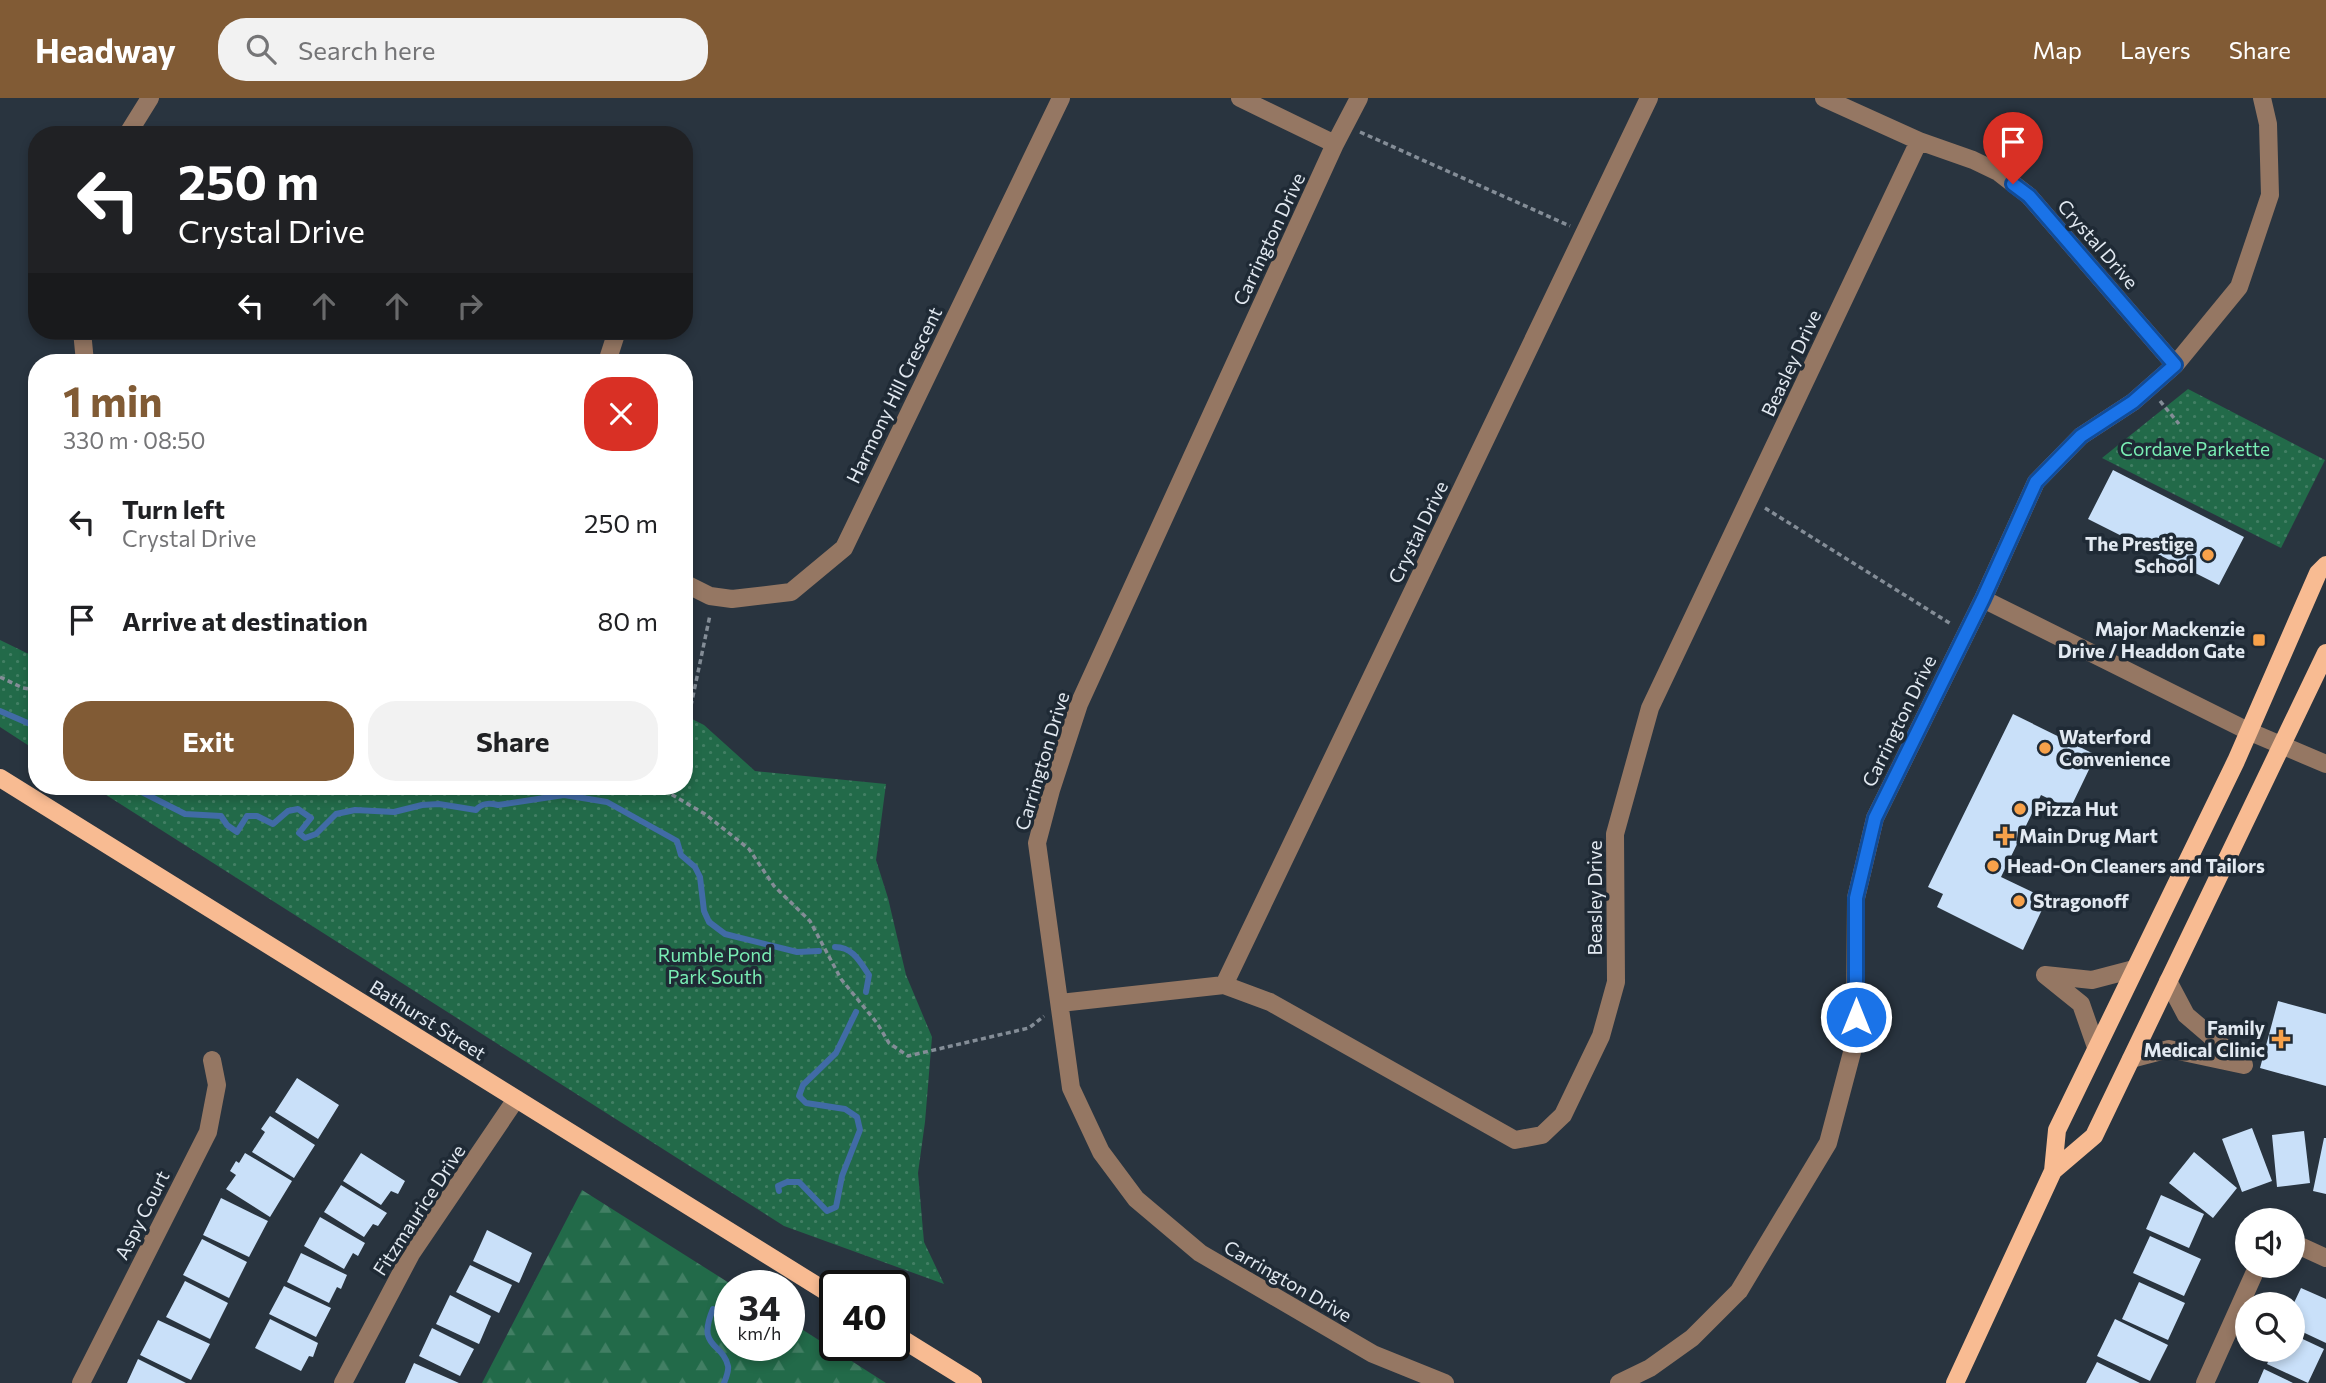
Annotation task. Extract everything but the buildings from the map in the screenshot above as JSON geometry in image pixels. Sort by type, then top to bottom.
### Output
[{"type":"main road","points":[[1955,1383],[2053,1171],[2057,1130],[2236,761],[2318,573],[2326,565]]},
{"type":"main road","points":[[2053,1171],[2094,1136],[2326,653]]},
{"type":"main road","name":"Bathurst Street","points":[[0,778],[819,1287]]},
{"type":"main road","points":[[910,1344],[973,1383]]},
{"type":"street","points":[[133,126],[150,98]]},
{"type":"street","name":"Harmony Hill Crescent","points":[[693,587],[714,596],[732,599],[792,592],[844,548],[1061,98]]},
{"type":"street","points":[[1240,98],[1335,144]]},
{"type":"street","name":"Carrington Drive","points":[[1359,98],[1335,144],[1079,704],[1037,843],[1071,1088],[1101,1152],[1136,1199],[1200,1253],[1373,1354],[1445,1383]]},
{"type":"street","name":"Crystal Drive","points":[[1224,985],[1649,98]]},
{"type":"street","name":"Crystal Drive","points":[[1824,98],[1919,141],[1998,172],[2029,196],[2175,365]]},
{"type":"street","name":"Carrington Drive","points":[[1619,1383],[1650,1368],[1692,1338],[1739,1291],[1828,1143],[1855,1041],[1856,898],[1875,818],[1983,599],[2036,482],[2081,436],[2133,402],[2175,365],[2239,287],[2270,195],[2268,124],[2262,98]]},
{"type":"street","name":"Beasley Drive","points":[[1060,1003],[1224,985],[1270,1002],[1516,1140],[1542,1135],[1563,1115],[1601,1036],[1616,982],[1615,834],[1650,708],[1919,141]]},
{"type":"street","points":[[1983,599],[2248,731],[2326,764]]},
{"type":"street","points":[[2096,1047],[2081,1004],[2045,975],[2092,980],[2134,969]]},
{"type":"street","points":[[2131,1059],[2169,1049],[2244,1065],[2186,1016],[2168,981]]},
{"type":"street","name":"Aspy Court","points":[[81,1383],[208,1132],[217,1085],[212,1060]]},
{"type":"street","name":"Fitzmaurice Drive","points":[[343,1383],[411,1254],[516,1099]]},
{"type":"street","points":[[2305,1248],[2326,1258]]},
{"type":"street","points":[[2205,1383],[2252,1278]]},
{"type":"path","points":[[1346,125],[1584,233]]},
{"type":"path","points":[[2150,387],[2179,424]]},
{"type":"path","points":[[1750,499],[1965,633]]},
{"type":"path","points":[[693,696],[714,596]]},
{"type":"path","points":[[0,677],[28,689]]},
{"type":"path","points":[[673,795],[705,814],[749,849],[774,886],[810,921],[841,979],[877,1023],[889,1043],[908,1056],[1029,1028],[1060,1003]]},
{"type":"green space","name":"Cordave Parkette","points":[[2188,389],[2325,460],[2281,548],[2102,458]]},
{"type":"green space","points":[[0,640],[28,654],[28,745],[0,727]]},
{"type":"green space","name":"Rumble Pond Park South","points":[[693,720],[704,725],[755,771],[886,784],[876,860],[906,975],[932,1037],[918,1173],[924,1242],[944,1284],[784,1226],[106,795],[693,795]]},
{"type":"green space","points":[[582,1190],[714,1273],[714,1361],[805,1361],[805,1331],[819,1340],[819,1361],[852,1361],[886,1383],[482,1383]]},
{"type":"waterway","points":[[0,711],[28,723]]},
{"type":"waterway","points":[[148,795],[185,814],[221,816],[227,825],[237,832],[247,816],[257,816],[273,824],[288,811],[298,809],[311,818],[299,833],[305,838],[316,834],[336,814],[355,810],[394,812],[439,804],[476,810],[486,804],[498,805],[564,795]]},
{"type":"waterway","points":[[564,795],[607,802],[677,841],[681,855],[695,867],[700,877],[704,911],[709,922],[725,934],[797,952],[819,951]]},
{"type":"waterway","points":[[835,947],[851,952],[869,975],[866,992]]},
{"type":"waterway","points":[[779,1191],[778,1186],[787,1182],[799,1182],[827,1211],[836,1207],[842,1176],[860,1130],[857,1117],[845,1109],[806,1103],[799,1096],[803,1085],[836,1053],[856,1012]]},
{"type":"waterway","points":[[713,1309],[707,1331],[712,1344],[725,1358],[728,1366],[724,1383]]},
{"type":"place","name":"The Prestige School","points":[[2208,555]]},
{"type":"place","name":"Major Mackenzie Drive / Headdon Gate","points":[[2259,640]]},
{"type":"place","name":"Waterford Convenience","points":[[2045,748]]},
{"type":"place","name":"Pizza Hut","points":[[2020,809]]},
{"type":"place","name":"Main Drug Mart","points":[[2005,836]]},
{"type":"place","name":"Head-On Cleaners and Tailors","points":[[1993,866]]},
{"type":"place","name":"Stragonoff","points":[[2019,901]]},
{"type":"place","name":"Family Medical Clinic","points":[[2281,1039]]},
{"type":"route","points":[[1856,1017],[1856,898],[1875,818],[1983,599],[2036,482],[2081,436],[2133,402],[2175,365],[2029,196],[2013,184]]}]
